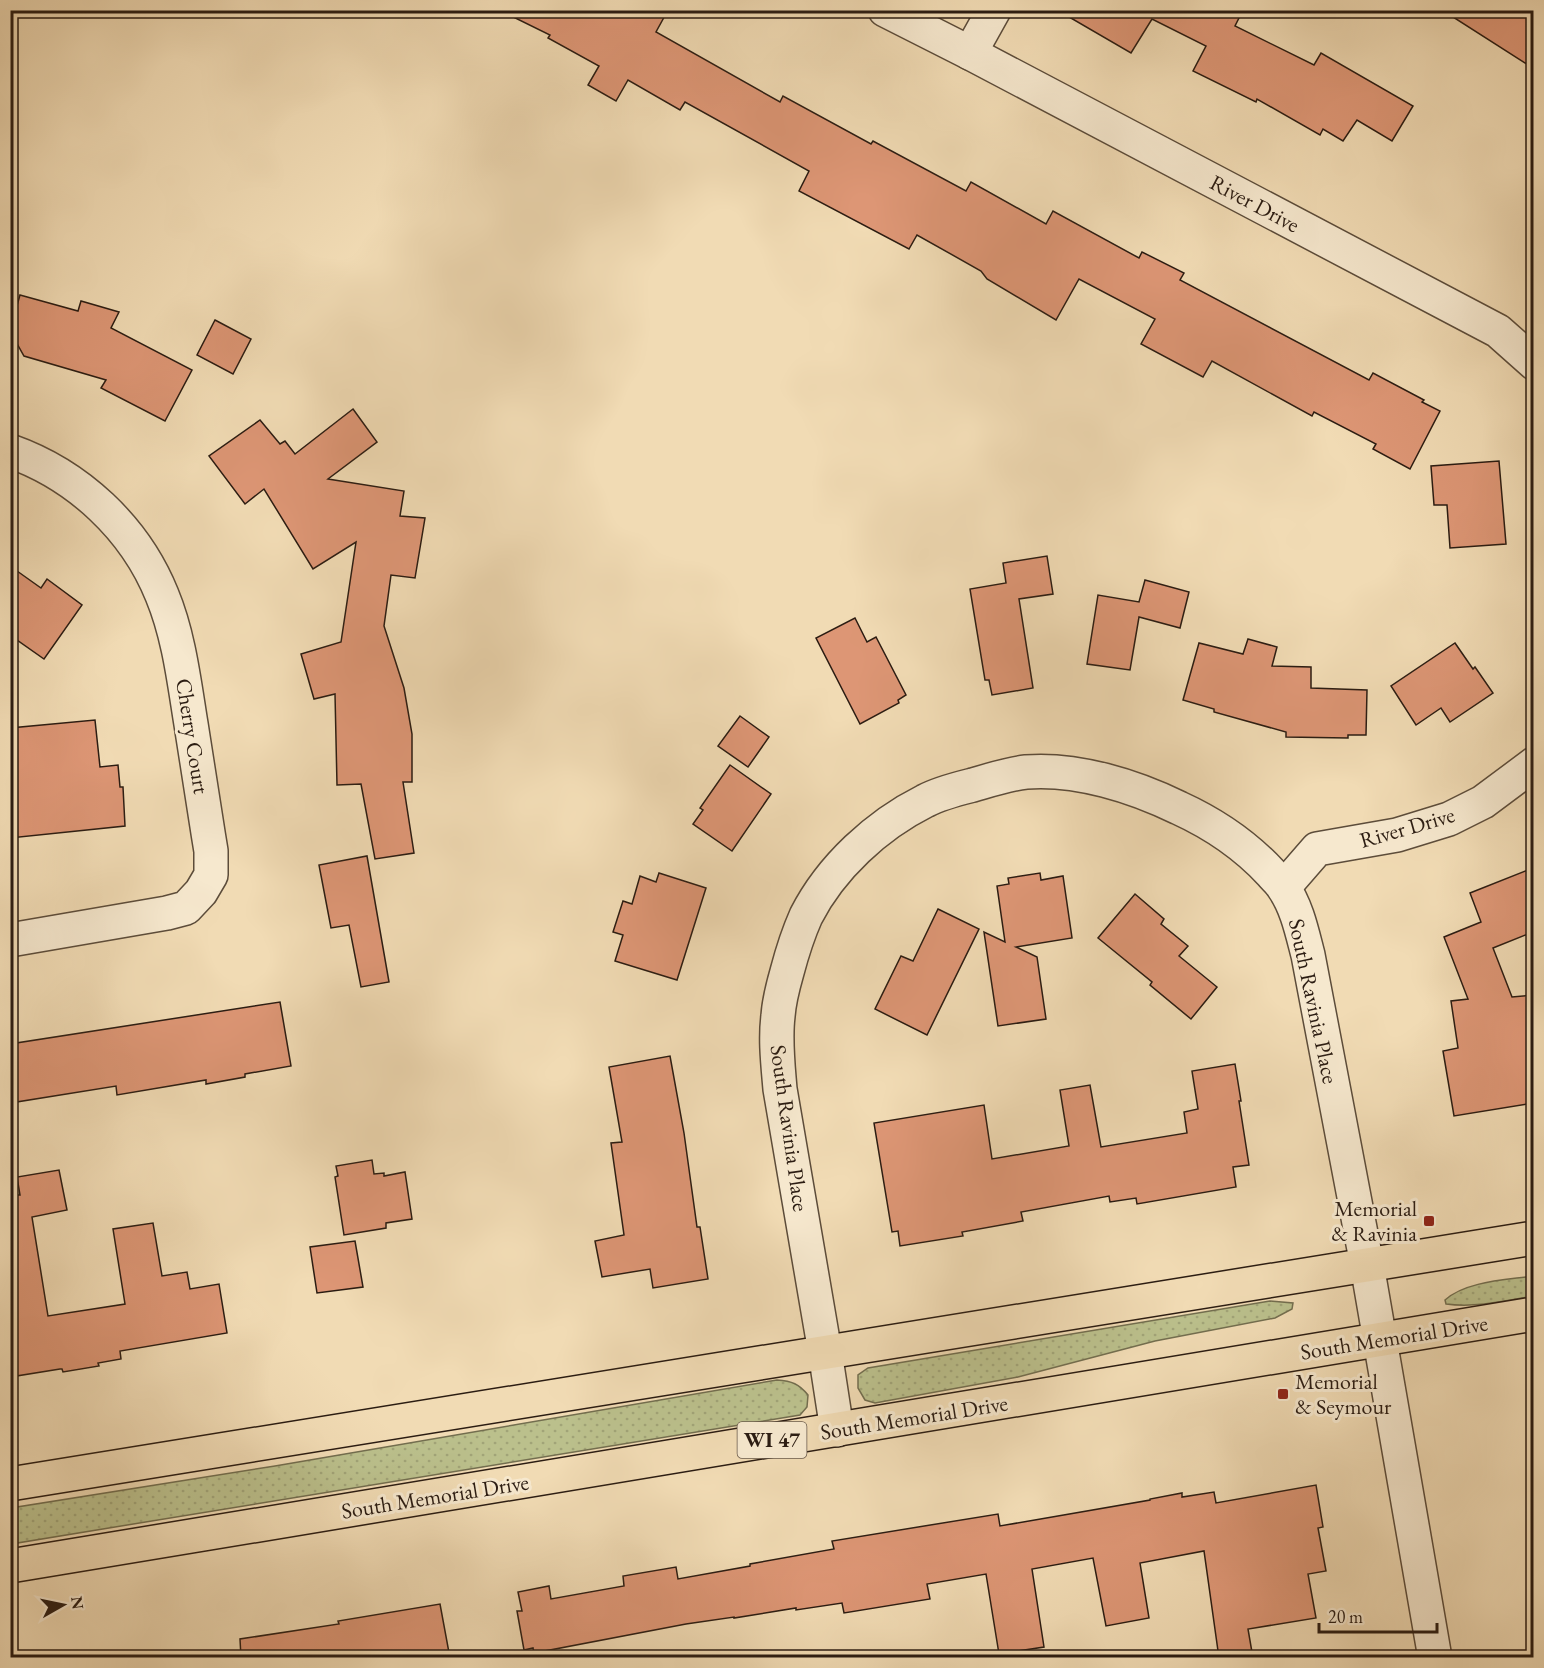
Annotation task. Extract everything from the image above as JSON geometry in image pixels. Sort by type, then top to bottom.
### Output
[{"type":"main road","points":[[10,1484],[1533,1238]]},
{"type":"main road","name":"South Memorial Drive","points":[[10,1566],[1533,1314]]},
{"type":"street","name":"River Drive","points":[[885,10],[1498,331],[1533,363]]},
{"type":"street","points":[[970,53],[994,10]]},
{"type":"street","name":"Cherry Court","points":[[10,451],[31,458],[60,475],[105,509],[127,534],[145,560],[162,595],[181,663],[211,851],[211,875],[201,892],[186,908],[167,914],[10,940]]},
{"type":"street","name":"River Drive","points":[[1284,887],[1317,849],[1397,835],[1449,819],[1483,802],[1533,764]]},
{"type":"street","name":"South Ravinia Place","points":[[837,1430],[780,1089],[777,1051],[778,1016],[785,980],[795,942],[807,915],[825,885],[871,836],[927,800],[967,786],[1025,772],[1059,772],[1126,786],[1163,800],[1197,816],[1228,835],[1255,857],[1284,887],[1299,920],[1308,955],[1367,1265],[1435,1658]]},
{"type":"green space","points":[[1533,1276],[1533,1296],[1479,1305],[1446,1304],[1445,1300],[1454,1294],[1475,1285]]},
{"type":"green space","points":[[1270,1301],[1293,1303],[1292,1309],[1275,1318],[1155,1341],[1018,1377],[875,1403],[865,1400],[858,1388],[858,1375],[868,1368]]},
{"type":"green space","points":[[777,1380],[795,1384],[808,1395],[807,1407],[800,1415],[11,1544],[11,1508],[275,1466]]},
{"type":"building","points":[[499,10],[668,10],[656,32],[780,102],[783,96],[871,144],[873,141],[966,191],[971,182],[1046,224],[1053,211],[1139,258],[1142,252],[1184,273],[1180,280],[1369,380],[1373,373],[1440,411],[1410,469],[1373,449],[1376,444],[1314,412],[1312,416],[1212,361],[1203,377],[1141,344],[1155,319],[1079,279],[1056,320],[987,279],[981,271],[917,235],[909,249],[799,191],[809,171],[685,102],[680,110],[628,80],[616,101],[588,85],[599,66],[548,38],[550,35]]},
{"type":"building","points":[[1057,10],[1243,10],[1235,26],[1314,65],[1321,53],[1413,106],[1392,141],[1357,120],[1343,141],[1323,129],[1320,135],[1257,99],[1256,102],[1193,71],[1206,46],[1152,19],[1131,53]]},
{"type":"building","points":[[1442,10],[1533,10],[1533,68]]},
{"type":"building","points":[[20,295],[78,311],[81,301],[119,312],[111,328],[192,370],[165,421],[101,388],[106,380],[24,356],[16,342],[10,341],[10,330]]},
{"type":"building","points":[[215,320],[251,339],[233,374],[197,355]]},
{"type":"building","points":[[353,409],[377,442],[328,479],[404,491],[400,516],[425,518],[415,578],[391,575],[384,626],[404,688],[412,734],[412,782],[403,782],[414,853],[375,859],[361,784],[337,785],[335,694],[314,699],[301,654],[341,642],[356,542],[313,569],[264,489],[245,504],[209,456],[260,420],[280,444],[285,441],[295,454]]},
{"type":"building","points":[[1499,461],[1506,544],[1450,548],[1447,505],[1434,505],[1431,466]]},
{"type":"building","points":[[1047,556],[1053,594],[1019,599],[1033,688],[992,695],[989,680],[985,680],[970,589],[1006,583],[1003,563]]},
{"type":"building","points":[[10,566],[41,588],[47,579],[82,605],[44,659],[10,635]]},
{"type":"building","points":[[1145,580],[1189,592],[1180,628],[1139,617],[1130,670],[1087,664],[1098,595],[1139,602]]},
{"type":"building","points":[[855,618],[867,642],[876,637],[906,695],[898,700],[899,703],[860,724],[816,638]]},
{"type":"building","points":[[1248,639],[1277,647],[1272,666],[1311,667],[1311,688],[1367,690],[1366,735],[1348,735],[1348,738],[1286,737],[1286,732],[1214,712],[1214,709],[1183,700],[1199,643],[1243,654]]},
{"type":"building","points":[[1455,643],[1493,693],[1450,722],[1441,708],[1416,725],[1391,686]]},
{"type":"building","points":[[740,716],[769,737],[748,767],[718,746]]},
{"type":"building","points":[[95,720],[100,767],[118,765],[120,787],[123,787],[125,826],[10,838],[10,728]]},
{"type":"building","points":[[730,765],[771,794],[732,851],[693,824],[703,810],[700,808]]},
{"type":"building","points":[[367,856],[389,982],[361,987],[349,925],[331,928],[319,865]]},
{"type":"building","points":[[1533,868],[1533,932],[1493,948],[1512,997],[1533,995],[1533,1103],[1454,1116],[1443,1051],[1458,1048],[1451,1001],[1468,999],[1444,937],[1481,922],[1470,893]]},
{"type":"building","points":[[659,873],[706,888],[677,980],[615,961],[623,935],[613,932],[623,901],[632,904],[640,876],[656,882]]},
{"type":"building","points":[[1040,873],[1041,880],[1063,876],[1072,938],[1016,947],[1037,957],[1046,1019],[998,1026],[984,932],[1005,942],[997,886],[1009,884],[1008,878]]},
{"type":"building","points":[[1135,894],[1164,919],[1161,924],[1188,946],[1179,956],[1217,987],[1191,1019],[1150,985],[1152,982],[1098,938]]},
{"type":"building","points":[[938,909],[979,929],[927,1035],[875,1009],[901,956],[913,961]]},
{"type":"building","points":[[280,1002],[291,1066],[206,1084],[206,1080],[117,1095],[116,1086],[10,1103],[10,1044]]},
{"type":"building","points":[[670,1056],[684,1133],[697,1227],[700,1227],[708,1279],[653,1288],[650,1269],[602,1277],[595,1241],[624,1235],[611,1143],[622,1142],[609,1067]]},
{"type":"building","points":[[1235,1064],[1249,1165],[1233,1167],[1236,1187],[1137,1204],[1136,1198],[1110,1202],[1109,1196],[1021,1212],[1023,1221],[962,1232],[963,1236],[900,1246],[898,1231],[892,1232],[874,1123],[984,1105],[992,1159],[1069,1146],[1060,1090],[1090,1085],[1101,1147],[1187,1133],[1184,1112],[1198,1109],[1192,1071]]},
{"type":"building","points":[[372,1160],[374,1174],[384,1173],[384,1176],[405,1172],[412,1219],[386,1223],[386,1228],[344,1235],[335,1177],[338,1176],[336,1166]]},
{"type":"building","points":[[59,1170],[67,1210],[32,1217],[48,1316],[125,1304],[113,1229],[153,1223],[162,1276],[187,1272],[190,1289],[219,1284],[227,1333],[120,1351],[121,1359],[98,1363],[99,1366],[63,1372],[60,1369],[10,1377],[10,1195],[20,1195],[17,1177]]},
{"type":"building","points":[[355,1241],[363,1287],[317,1293],[310,1247]]},
{"type":"building","points":[[1316,1485],[1323,1527],[1318,1528],[1326,1571],[1308,1574],[1316,1618],[1248,1629],[1253,1658],[1219,1658],[1204,1551],[1140,1563],[1149,1618],[1106,1626],[1093,1558],[1032,1569],[1044,1647],[999,1654],[986,1574],[927,1584],[930,1599],[844,1613],[842,1603],[796,1610],[796,1608],[686,1624],[534,1653],[533,1648],[524,1650],[517,1611],[522,1611],[518,1592],[549,1586],[551,1599],[624,1586],[623,1576],[676,1567],[678,1579],[834,1549],[832,1541],[998,1514],[1000,1526],[1182,1493],[1182,1497],[1214,1492],[1216,1503]]},
{"type":"building","points":[[440,1604],[450,1658],[241,1658],[240,1639],[339,1624],[338,1621]]},
{"type":"place","name":"Memorial & Ravinia","points":[[1429,1221]]},
{"type":"place","name":"Memorial & Seymour","points":[[1283,1394]]}]
